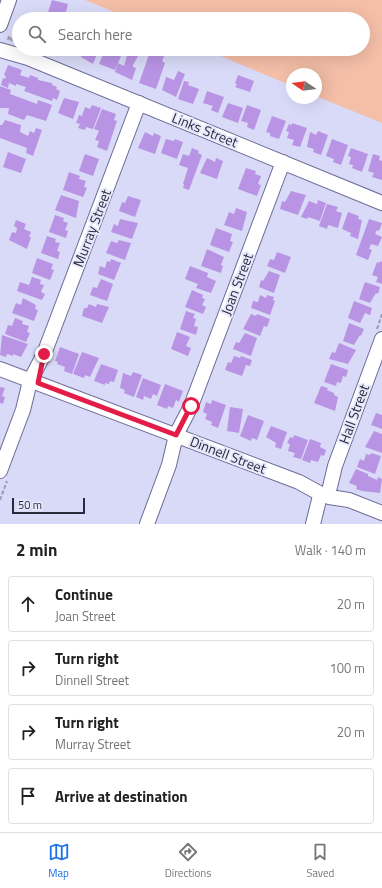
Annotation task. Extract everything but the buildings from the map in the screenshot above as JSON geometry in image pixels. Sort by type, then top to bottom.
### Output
[{"type":"street","points":[[0,25],[10,0]]},
{"type":"street","name":"Links Street","points":[[0,43],[12,49]]},
{"type":"street","name":"Links Street","points":[[0,50],[12,53]]},
{"type":"street","name":"Links Street","points":[[21,56],[28,58]]},
{"type":"street","name":"Links Street","points":[[24,56],[382,203]]},
{"type":"street","name":"Murray Street","points":[[0,471],[139,103]]},
{"type":"street","name":"Joan Street","points":[[146,524],[283,162]]},
{"type":"street","name":"Hall Street","points":[[314,521],[382,339]]},
{"type":"street","name":"Dinnell Street","points":[[0,369],[382,513]]},
{"type":"shaded area","points":[[85,0],[382,0],[382,123],[322,98],[322,68],[286,68],[286,83],[221,56],[370,56],[370,12],[114,12]]},
{"type":"route","points":[[44,354],[38,383],[176,435],[191,406]]}]
